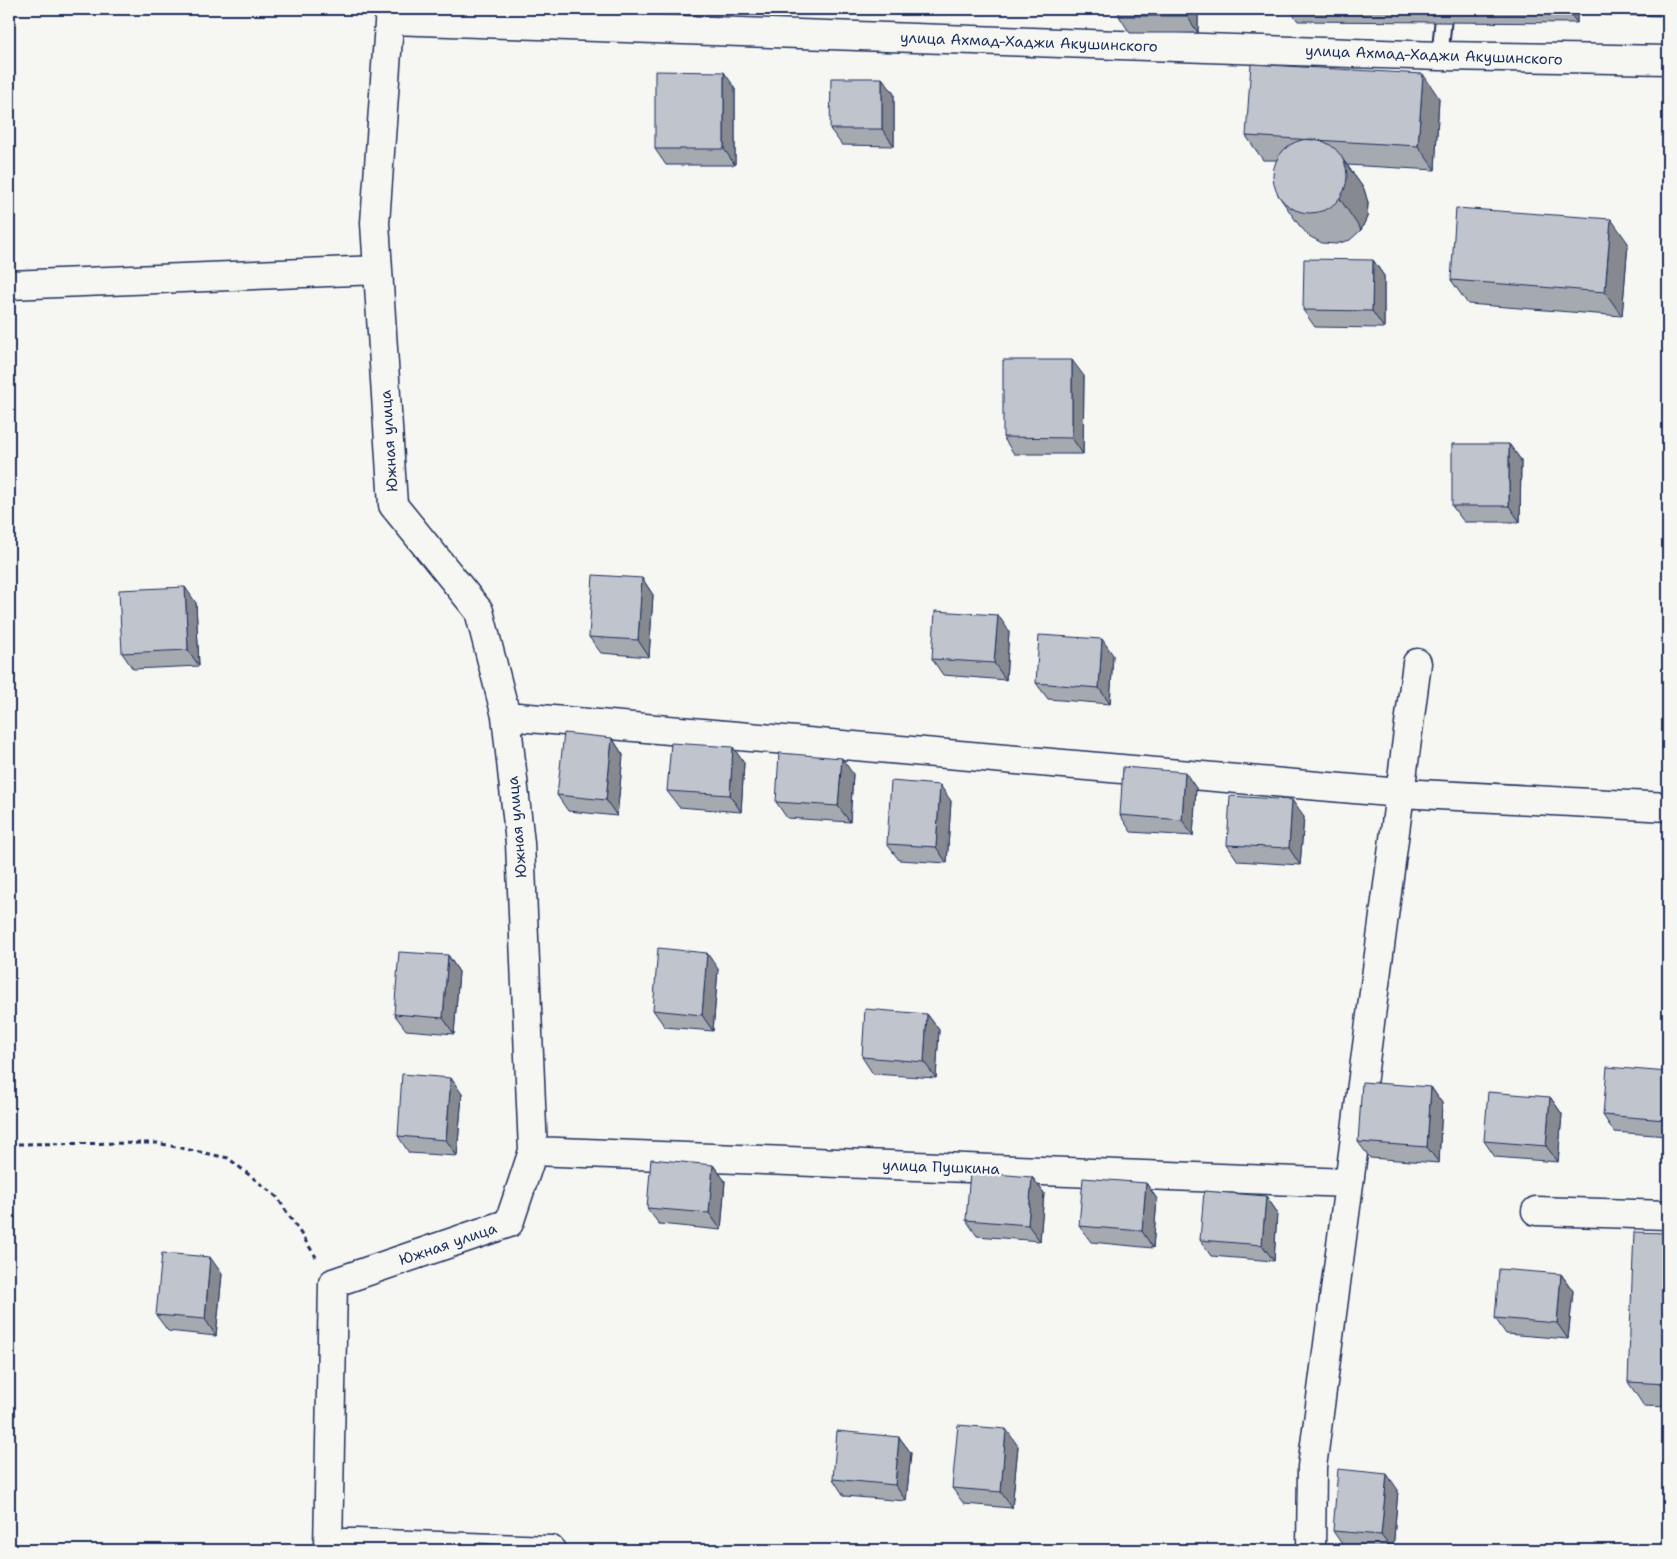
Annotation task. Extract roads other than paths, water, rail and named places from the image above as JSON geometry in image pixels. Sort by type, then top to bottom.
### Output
[{"type":"street","name":"улица Ахмад-Хаджи Акушинского","points":[[390,14],[1440,56],[1668,60]]},
{"type":"street","name":"Южная улица","points":[[328,1546],[333,1283],[509,1223],[533,1151],[520,843],[506,716],[479,611],[394,504],[375,223],[390,14]]},
{"type":"street","points":[[9,285],[378,270]]},
{"type":"street","points":[[1311,1550],[1312,1467],[1417,663]]},
{"type":"street","points":[[506,716],[1400,793],[1668,807]]},
{"type":"street","name":"улица Пушкина","points":[[533,1151],[1349,1183]]},
{"type":"street","points":[[1536,1211],[1668,1215]]},
{"type":"street","points":[[328,1546],[551,1550]]},
{"type":"lane","points":[[1440,56],[1443,22]]}]
